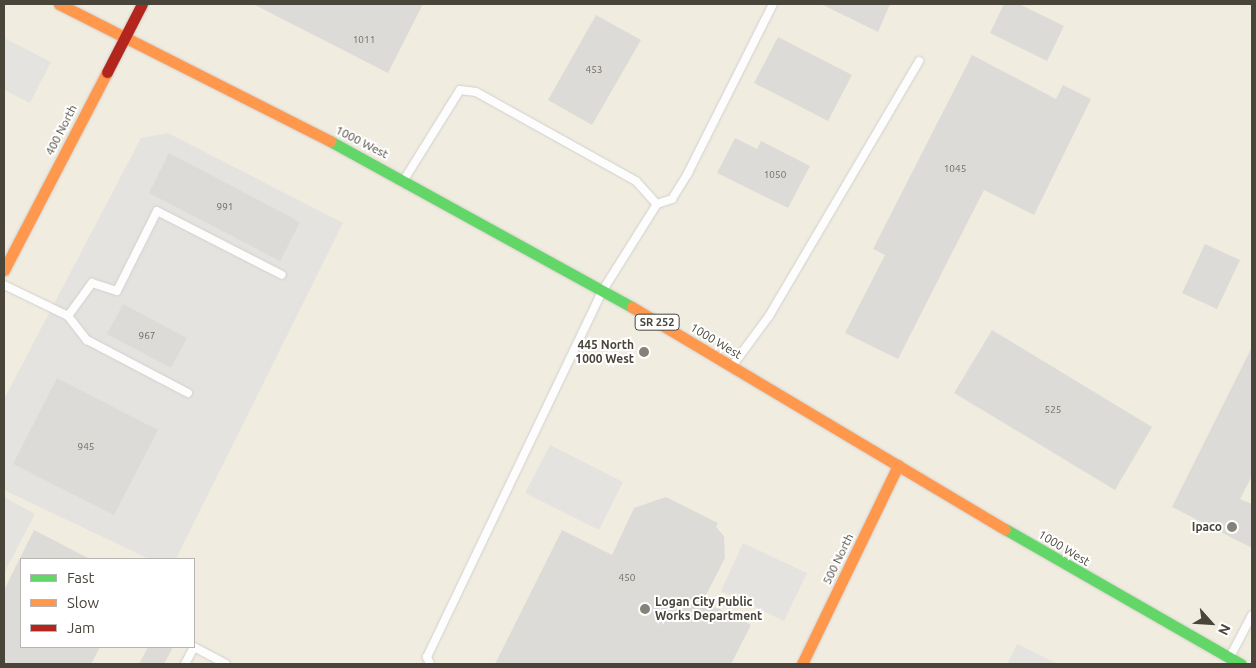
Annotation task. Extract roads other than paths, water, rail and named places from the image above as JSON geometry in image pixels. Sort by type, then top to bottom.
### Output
[{"type":"main road","name":"1000 West","points":[[59,4],[405,179],[603,290],[898,465],[1241,664]]},
{"type":"main road","name":"400 North","points":[[4,270],[142,4]]},
{"type":"main road","name":"500 North","points":[[802,664],[898,465]]},
{"type":"lane","points":[[427,662],[603,290],[657,204],[672,199],[688,173],[774,4]]},
{"type":"lane","points":[[732,366],[769,316],[919,61]]},
{"type":"lane","points":[[405,179],[460,90],[476,92],[636,181],[657,204]]},
{"type":"lane","points":[[68,316],[92,283],[118,291],[157,211],[282,275]]},
{"type":"lane","points":[[4,285],[68,316],[87,340],[188,394]]},
{"type":"lane","points":[[1229,658],[1252,614]]},
{"type":"lane","points":[[185,664],[193,648]]},
{"type":"lane","points":[[195,648],[226,664]]},
{"type":"place","name":"445 North 1000 West","points":[[644,352]]},
{"type":"place","name":"Ipaco","points":[[1232,527]]},
{"type":"place","name":"Logan City Public Works Department","points":[[645,609]]}]
